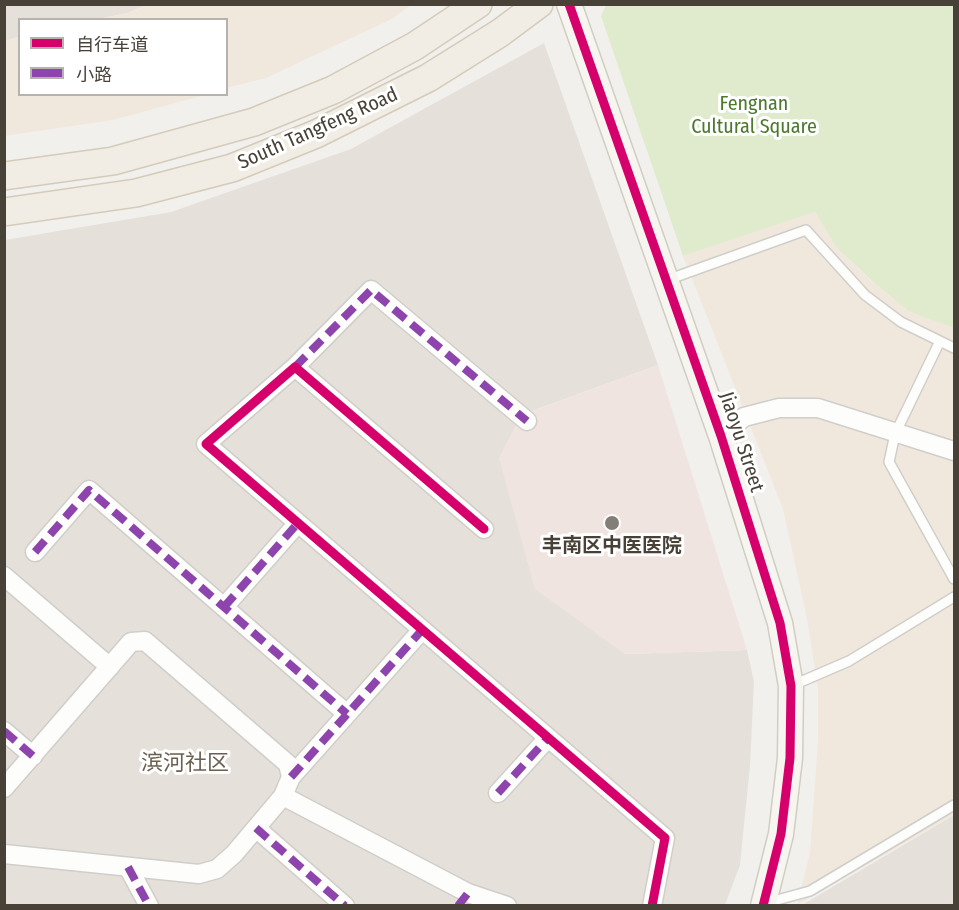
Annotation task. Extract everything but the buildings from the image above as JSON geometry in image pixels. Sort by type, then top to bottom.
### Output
[{"type":"main road","name":"South Tangfeng Road","points":[[4,176],[113,161],[254,122],[333,90],[415,46],[478,4]]},
{"type":"main road","name":"South Tangfeng Road","points":[[4,212],[136,193],[232,168],[316,134],[428,78],[500,33],[539,4]]},
{"type":"street","name":"Jiaoyu Street","points":[[569,4],[721,436],[780,623],[791,686],[790,758],[781,834],[764,905]]},
{"type":"street","points":[[526,421],[371,290],[294,367],[206,444],[665,838],[652,906]]},
{"type":"street","points":[[294,367],[484,529]]},
{"type":"street","points":[[721,436],[744,417],[779,408],[819,408],[954,451]]},
{"type":"street","points":[[35,552],[89,490],[347,714]]},
{"type":"street","points":[[224,607],[298,523]]},
{"type":"street","points":[[4,576],[110,667]]},
{"type":"street","points":[[4,854],[199,874],[217,869],[234,855],[283,796],[291,777],[422,630]]},
{"type":"street","points":[[4,788],[131,642],[145,641],[288,764],[291,777]]},
{"type":"street","points":[[4,731],[33,756]]},
{"type":"street","points":[[498,793],[547,739]]},
{"type":"street","points":[[283,796],[463,899],[507,906]]},
{"type":"street","points":[[256,828],[345,906]]},
{"type":"street","points":[[128,867],[149,906]]},
{"type":"lane","points":[[667,280],[806,230],[865,295],[901,321],[939,343],[954,348]]},
{"type":"lane","points":[[939,343],[895,434],[889,462],[954,579]]},
{"type":"lane","points":[[791,686],[849,661],[954,597]]},
{"type":"lane","points":[[764,905],[810,891],[954,805]]},
{"type":"shaded area","points":[[147,4],[411,5],[392,19],[266,78],[228,88],[228,18],[103,18],[127,13]]},
{"type":"shaded area","points":[[4,5],[147,5],[127,13],[103,18],[18,18],[18,37],[5,41]]},
{"type":"shaded area","points":[[18,37],[18,96],[201,96],[113,120],[5,136],[5,41]]},
{"type":"shaded area","points":[[544,43],[658,365],[521,415],[625,654],[747,650],[754,682],[750,766],[740,865],[725,905],[5,906],[5,240],[171,212],[351,149]]},
{"type":"shaded area","points":[[815,212],[836,247],[871,281],[914,311],[954,328],[954,815],[797,905],[810,852],[818,741],[818,689],[807,619],[783,509],[683,256]]},
{"type":"shaded area","name":"丰南区中医医院","points":[[658,365],[747,650],[625,654],[535,589],[499,458],[521,415]]},
{"type":"shaded area","points":[[954,815],[954,905],[802,905]]},
{"type":"green space","name":"Fengnan Cultural Square","points":[[606,5],[954,5],[954,328],[909,311],[872,281],[836,247],[815,212],[683,256],[601,16]]},
{"type":"marked path","points":[[295,367],[371,290],[527,421]]},
{"type":"marked path","points":[[35,552],[89,490],[347,714]]},
{"type":"marked path","points":[[224,607],[298,523]]},
{"type":"marked path","points":[[291,777],[422,630]]},
{"type":"marked path","points":[[4,731],[33,756]]},
{"type":"marked path","points":[[498,793],[547,739]]},
{"type":"marked path","points":[[256,828],[345,906]]},
{"type":"marked path","points":[[128,867],[149,906]]},
{"type":"marked path","points":[[458,906],[468,893]]},
{"type":"cycle path","points":[[569,4],[721,436],[780,623],[791,686],[790,758],[781,834],[763,906]]},
{"type":"cycle path","points":[[484,529],[295,367],[206,444],[665,838],[652,906]]},
{"type":"place","name":"丰南区中医医院","points":[[612,523]]},
{"type":"district","name":"滨河社区","points":[[185,764]]}]
